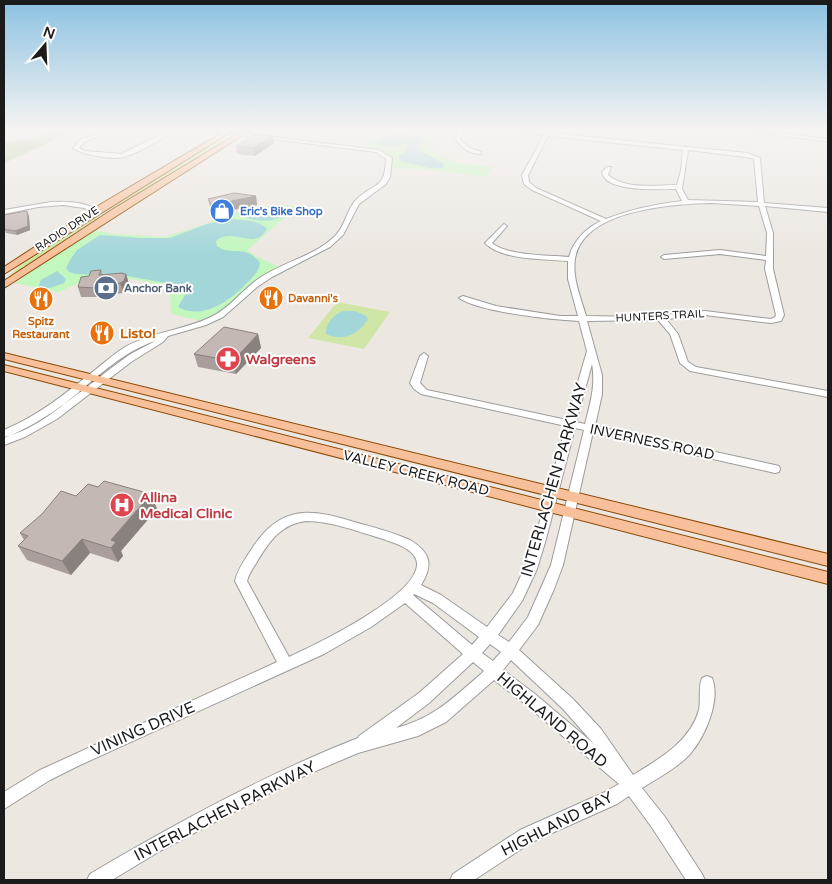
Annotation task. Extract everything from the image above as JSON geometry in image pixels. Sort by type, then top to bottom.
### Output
[{"type":"main road","name":"RADIO DRIVE","points":[[4,271],[96,211],[161,172]]},
{"type":"main road","name":"RADIO DRIVE","points":[[4,285],[179,172]]},
{"type":"main road","name":"VALLEY CREEK ROAD","points":[[4,356],[90,384],[548,507],[572,505],[828,560]]},
{"type":"main road","name":"VALLEY CREEK ROAD","points":[[4,368],[90,384],[552,493],[572,505],[828,578]]},
{"type":"street","points":[[4,434],[40,417],[128,360],[158,343],[164,336],[217,317],[231,308],[262,280],[327,246],[343,231],[356,204],[384,184],[388,178],[388,172]]},
{"type":"street","points":[[527,172],[526,183],[534,189],[605,221]]},
{"type":"street","points":[[605,172],[605,176],[619,184],[631,187],[678,188]]},
{"type":"street","points":[[683,172],[678,188],[687,203]]},
{"type":"street","name":"HUNTERS TRAIL","points":[[463,298],[495,308],[538,316],[583,319],[660,317],[705,313],[762,321],[778,319],[780,316],[769,269],[770,233],[759,197],[758,172]]},
{"type":"street","points":[[504,226],[488,243],[492,248],[571,259],[582,238],[593,228],[605,221],[641,209],[687,203],[713,202],[828,210]]},
{"type":"street","points":[[4,212],[25,208],[59,208],[113,213]]},
{"type":"street","points":[[664,257],[720,252],[769,258]]},
{"type":"street","name":"INTERLACHEN PARKWAY","points":[[357,746],[413,731],[441,717],[464,698],[510,651],[533,621],[548,589],[557,565],[591,428],[598,376],[571,274],[571,259]]},
{"type":"street","points":[[660,317],[674,334],[684,363],[693,369],[828,394]]},
{"type":"street","name":"INTERLACHEN PARKWAY","points":[[96,880],[154,845],[266,787],[357,746],[407,713],[435,691],[463,665],[509,609],[524,582],[534,558],[591,351]]},
{"type":"street","name":"INVERNESS ROAD","points":[[424,356],[415,383],[424,392],[774,469]]},
{"type":"street","points":[[4,442],[28,433],[46,423],[90,384]]},
{"type":"street","points":[[286,665],[244,589],[242,581],[243,573],[271,533],[287,521],[311,515],[402,540],[418,552],[422,559],[423,569],[421,578],[409,592]]},
{"type":"street","points":[[409,592],[437,599],[487,636]]},
{"type":"street","points":[[409,592],[473,653]]},
{"type":"street","name":"VINING DRIVE","points":[[4,801],[45,775],[73,761],[341,639],[409,592]]},
{"type":"street","name":"HIGHLAND ROAD","points":[[487,636],[510,651],[568,704],[596,734],[696,880]]},
{"type":"street","name":"HIGHLAND ROAD","points":[[473,653],[530,699],[631,786]]},
{"type":"street","name":"HIGHLAND BAY","points":[[459,880],[526,836],[611,798],[684,749],[698,732],[706,709],[707,683]]},
{"type":"green space","points":[[167,172],[174,172],[117,208],[109,208]]},
{"type":"green space","points":[[448,172],[489,172],[486,177]]},
{"type":"green space","points":[[279,204],[297,207],[247,250],[255,256],[283,269],[271,274],[236,304],[206,322],[171,314],[170,286],[100,276],[91,277],[59,292],[15,283],[93,230],[113,234],[164,237],[212,222],[211,217]]},
{"type":"green space","points":[[95,215],[100,217],[22,270],[8,277],[27,258]]},
{"type":"green space","points":[[337,302],[390,312],[364,349],[308,338]]},
{"type":"water","points":[[278,207],[289,210],[284,215],[272,220],[252,219],[239,215],[250,211]]},
{"type":"water","points":[[230,219],[255,222],[267,229],[262,236],[256,238],[223,237],[216,241],[217,246],[223,249],[249,253],[260,263],[253,276],[233,296],[216,307],[207,310],[187,311],[178,307],[185,295],[191,291],[188,287],[127,276],[76,274],[69,272],[66,268],[77,250],[100,235],[170,238],[207,224]]},
{"type":"water","points":[[57,271],[66,279],[64,283],[50,288],[38,287],[41,280]]},
{"type":"water","points":[[343,311],[355,311],[366,316],[368,319],[360,329],[350,336],[338,337],[326,334],[331,320],[336,314]]},
{"type":"building","points":[[234,193],[256,196],[212,205],[208,199]]},
{"type":"building","points":[[27,211],[28,226],[15,231],[4,229],[4,215]]},
{"type":"building","points":[[101,270],[99,275],[126,274],[124,281],[100,285],[96,288],[78,287],[81,277],[89,276],[91,271]]},
{"type":"building","points":[[224,327],[258,334],[233,361],[194,354]]},
{"type":"building","name":"Allina Medical Clinic","points":[[104,481],[151,494],[111,540],[116,542],[111,548],[82,539],[62,561],[18,546],[28,536],[20,533],[42,514],[61,491],[76,496],[88,484],[98,487]]},
{"type":"place","name":"Eric's Bike Shop","points":[[222,211]]},
{"type":"place","name":"Anchor Bank","points":[[106,288]]},
{"type":"place","name":"Davanni's","points":[[271,298]]},
{"type":"place","name":"Spitz Restaurant","points":[[41,299]]},
{"type":"place","name":"Listo!","points":[[102,333]]},
{"type":"place","name":"Walgreens","points":[[228,359]]},
{"type":"place","name":"Allina Medical Clinic","points":[[122,505]]}]
